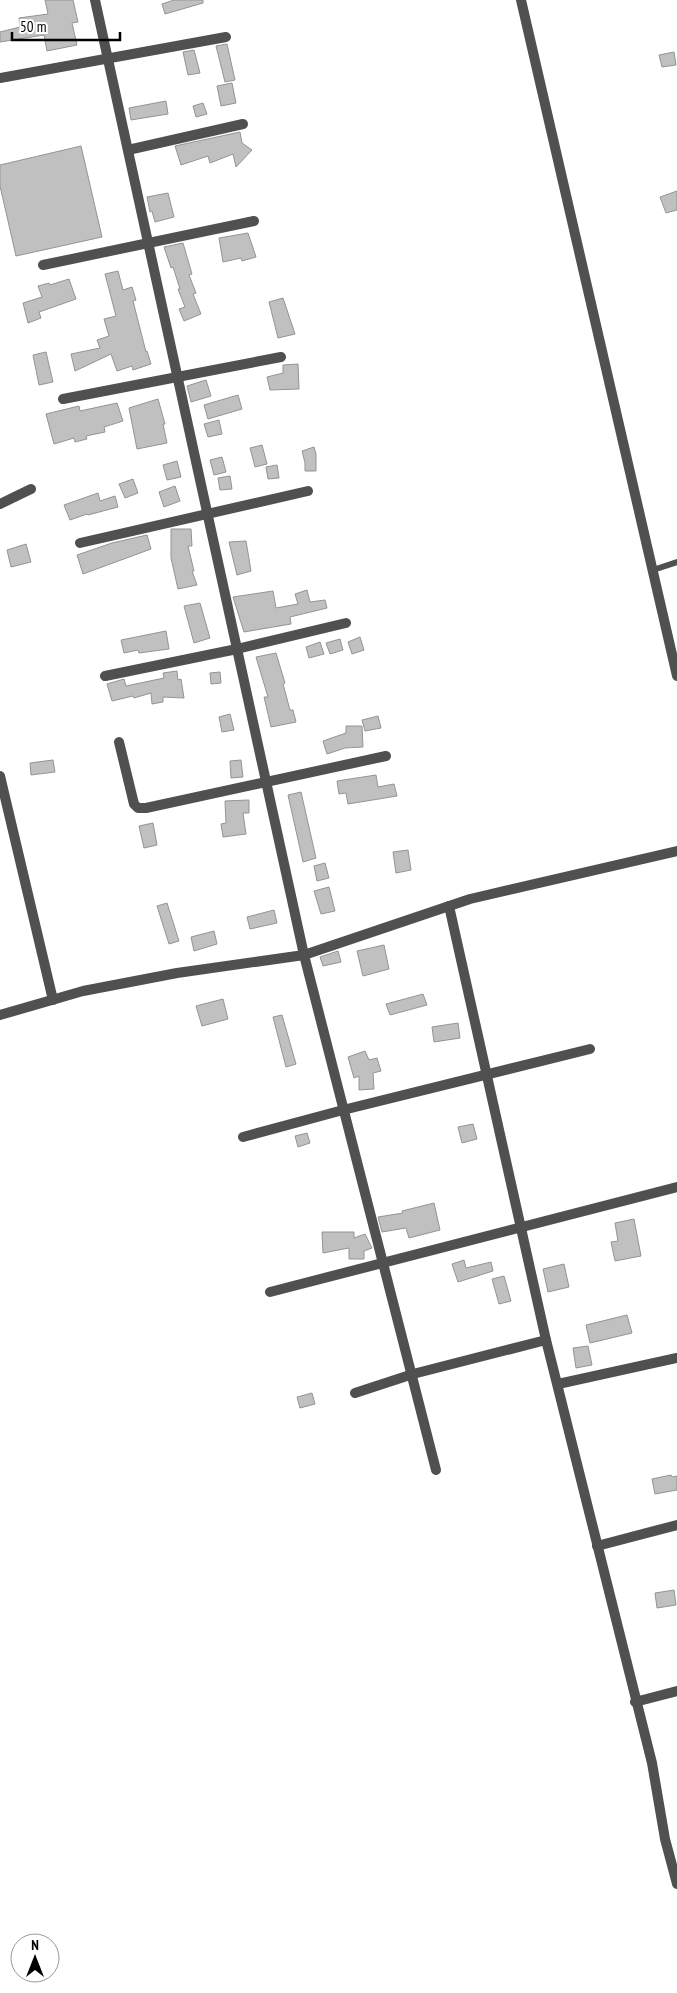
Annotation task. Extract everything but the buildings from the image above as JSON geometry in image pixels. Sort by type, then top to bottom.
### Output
[{"type":"street","points":[[95,0],[304,955],[382,1261],[413,1374],[436,1470]]},
{"type":"street","points":[[521,0],[677,676]]},
{"type":"street","points":[[0,78],[226,37]]},
{"type":"street","points":[[128,150],[242,124]]},
{"type":"street","points":[[43,265],[254,221]]},
{"type":"street","points":[[63,399],[281,356]]},
{"type":"street","points":[[0,504],[30,489]]},
{"type":"street","points":[[80,543],[308,491]]},
{"type":"street","points":[[105,676],[237,649],[346,623]]},
{"type":"street","points":[[119,742],[134,804],[138,808],[146,808],[266,783],[386,756]]},
{"type":"street","points":[[0,776],[53,1000]]},
{"type":"street","points":[[0,1015],[83,991],[177,972],[304,955],[470,899],[677,851]]},
{"type":"street","points":[[449,906],[546,1340],[635,1702],[652,1763],[665,1839],[674,1861],[677,1884]]},
{"type":"street","points":[[243,1137],[343,1110],[590,1049]]},
{"type":"street","points":[[270,1292],[382,1261],[677,1187]]},
{"type":"street","points":[[355,1393],[413,1374],[546,1340]]},
{"type":"street","points":[[558,1384],[677,1358]]},
{"type":"street","points":[[597,1546],[677,1526]]},
{"type":"street","points":[[635,1702],[677,1691]]},
{"type":"lane","points":[[653,570],[677,562]]}]
